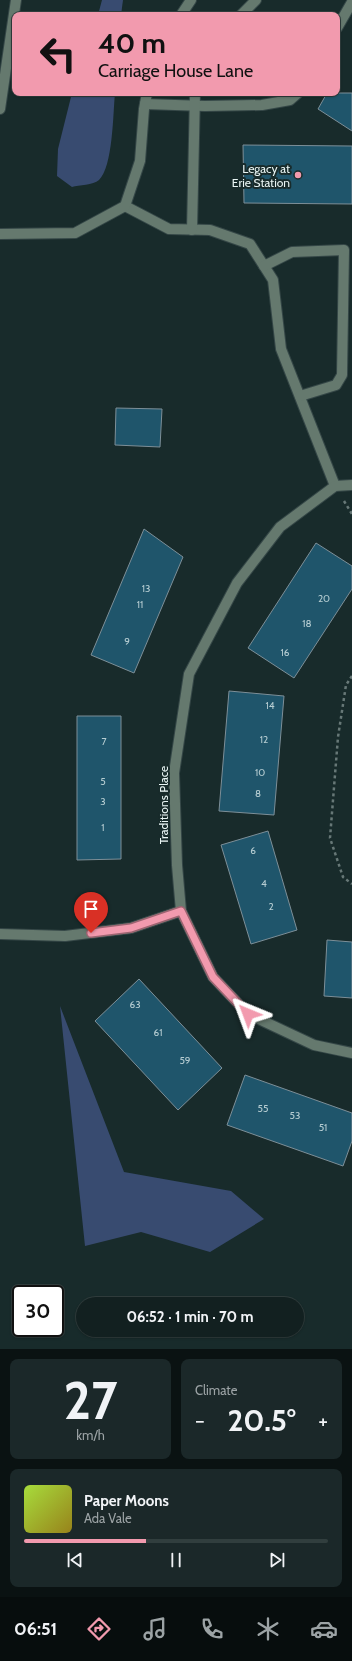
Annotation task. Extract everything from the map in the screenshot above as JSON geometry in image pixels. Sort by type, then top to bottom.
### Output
[{"type":"street","points":[[14,12],[16,0]]},
{"type":"street","points":[[183,12],[191,0]]},
{"type":"street","points":[[244,12],[256,0]]},
{"type":"street","points":[[340,23],[352,2]]},
{"type":"street","points":[[0,109],[12,27]]},
{"type":"street","points":[[0,234],[75,234],[125,206],[140,161],[146,96]]},
{"type":"street","points":[[192,230],[195,96]]},
{"type":"street","points":[[145,104],[194,106],[262,105],[290,100],[295,96]]},
{"type":"street","points":[[125,206],[169,229],[210,230],[250,244],[273,280],[281,349],[335,486],[352,485]]},
{"type":"street","points":[[264,266],[292,252],[344,250],[342,375],[336,385],[300,396]]},
{"type":"street","name":"Traditions Place","points":[[335,486],[280,527],[237,583],[189,674],[174,773],[177,865],[181,911],[213,977],[248,1014],[314,1045],[352,1053]]},
{"type":"street","points":[[0,934],[65,936],[131,928],[181,911]]},
{"type":"path","points":[[352,676],[346,685],[338,737],[330,838],[343,877],[352,884]]},
{"type":"water","points":[[102,0],[123,0],[121,12],[99,12]]},
{"type":"water","points":[[71,96],[115,96],[110,152],[104,173],[99,180],[90,184],[72,187],[57,176],[58,149]]},
{"type":"water","points":[[60,1006],[124,1172],[231,1191],[264,1219],[210,1252],[141,1232],[85,1246]]},
{"type":"building","points":[[340,93],[352,93],[352,131],[318,109],[325,96],[340,96]]},
{"type":"building","name":"Legacy at Erie Station","points":[[243,145],[352,146],[352,204],[244,203]]},
{"type":"building","points":[[116,408],[162,409],[160,447],[115,445]]},
{"type":"building","points":[[144,529],[183,557],[134,673],[91,655]]},
{"type":"building","points":[[316,543],[352,566],[352,589],[294,678],[248,648]]},
{"type":"building","points":[[229,691],[284,696],[274,815],[219,811]]},
{"type":"building","points":[[77,716],[121,716],[121,859],[77,860]]},
{"type":"building","points":[[268,831],[297,930],[251,944],[221,845]]},
{"type":"building","points":[[327,940],[352,942],[352,998],[324,996]]},
{"type":"building","points":[[139,979],[222,1068],[178,1110],[95,1021]]},
{"type":"building","points":[[245,1075],[352,1113],[352,1141],[343,1166],[227,1125]]},
{"type":"place","name":"Legacy at Erie Station","points":[[298,175]]},
{"type":"route","points":[[91,933],[131,928],[181,911],[213,977],[248,1014]]}]
